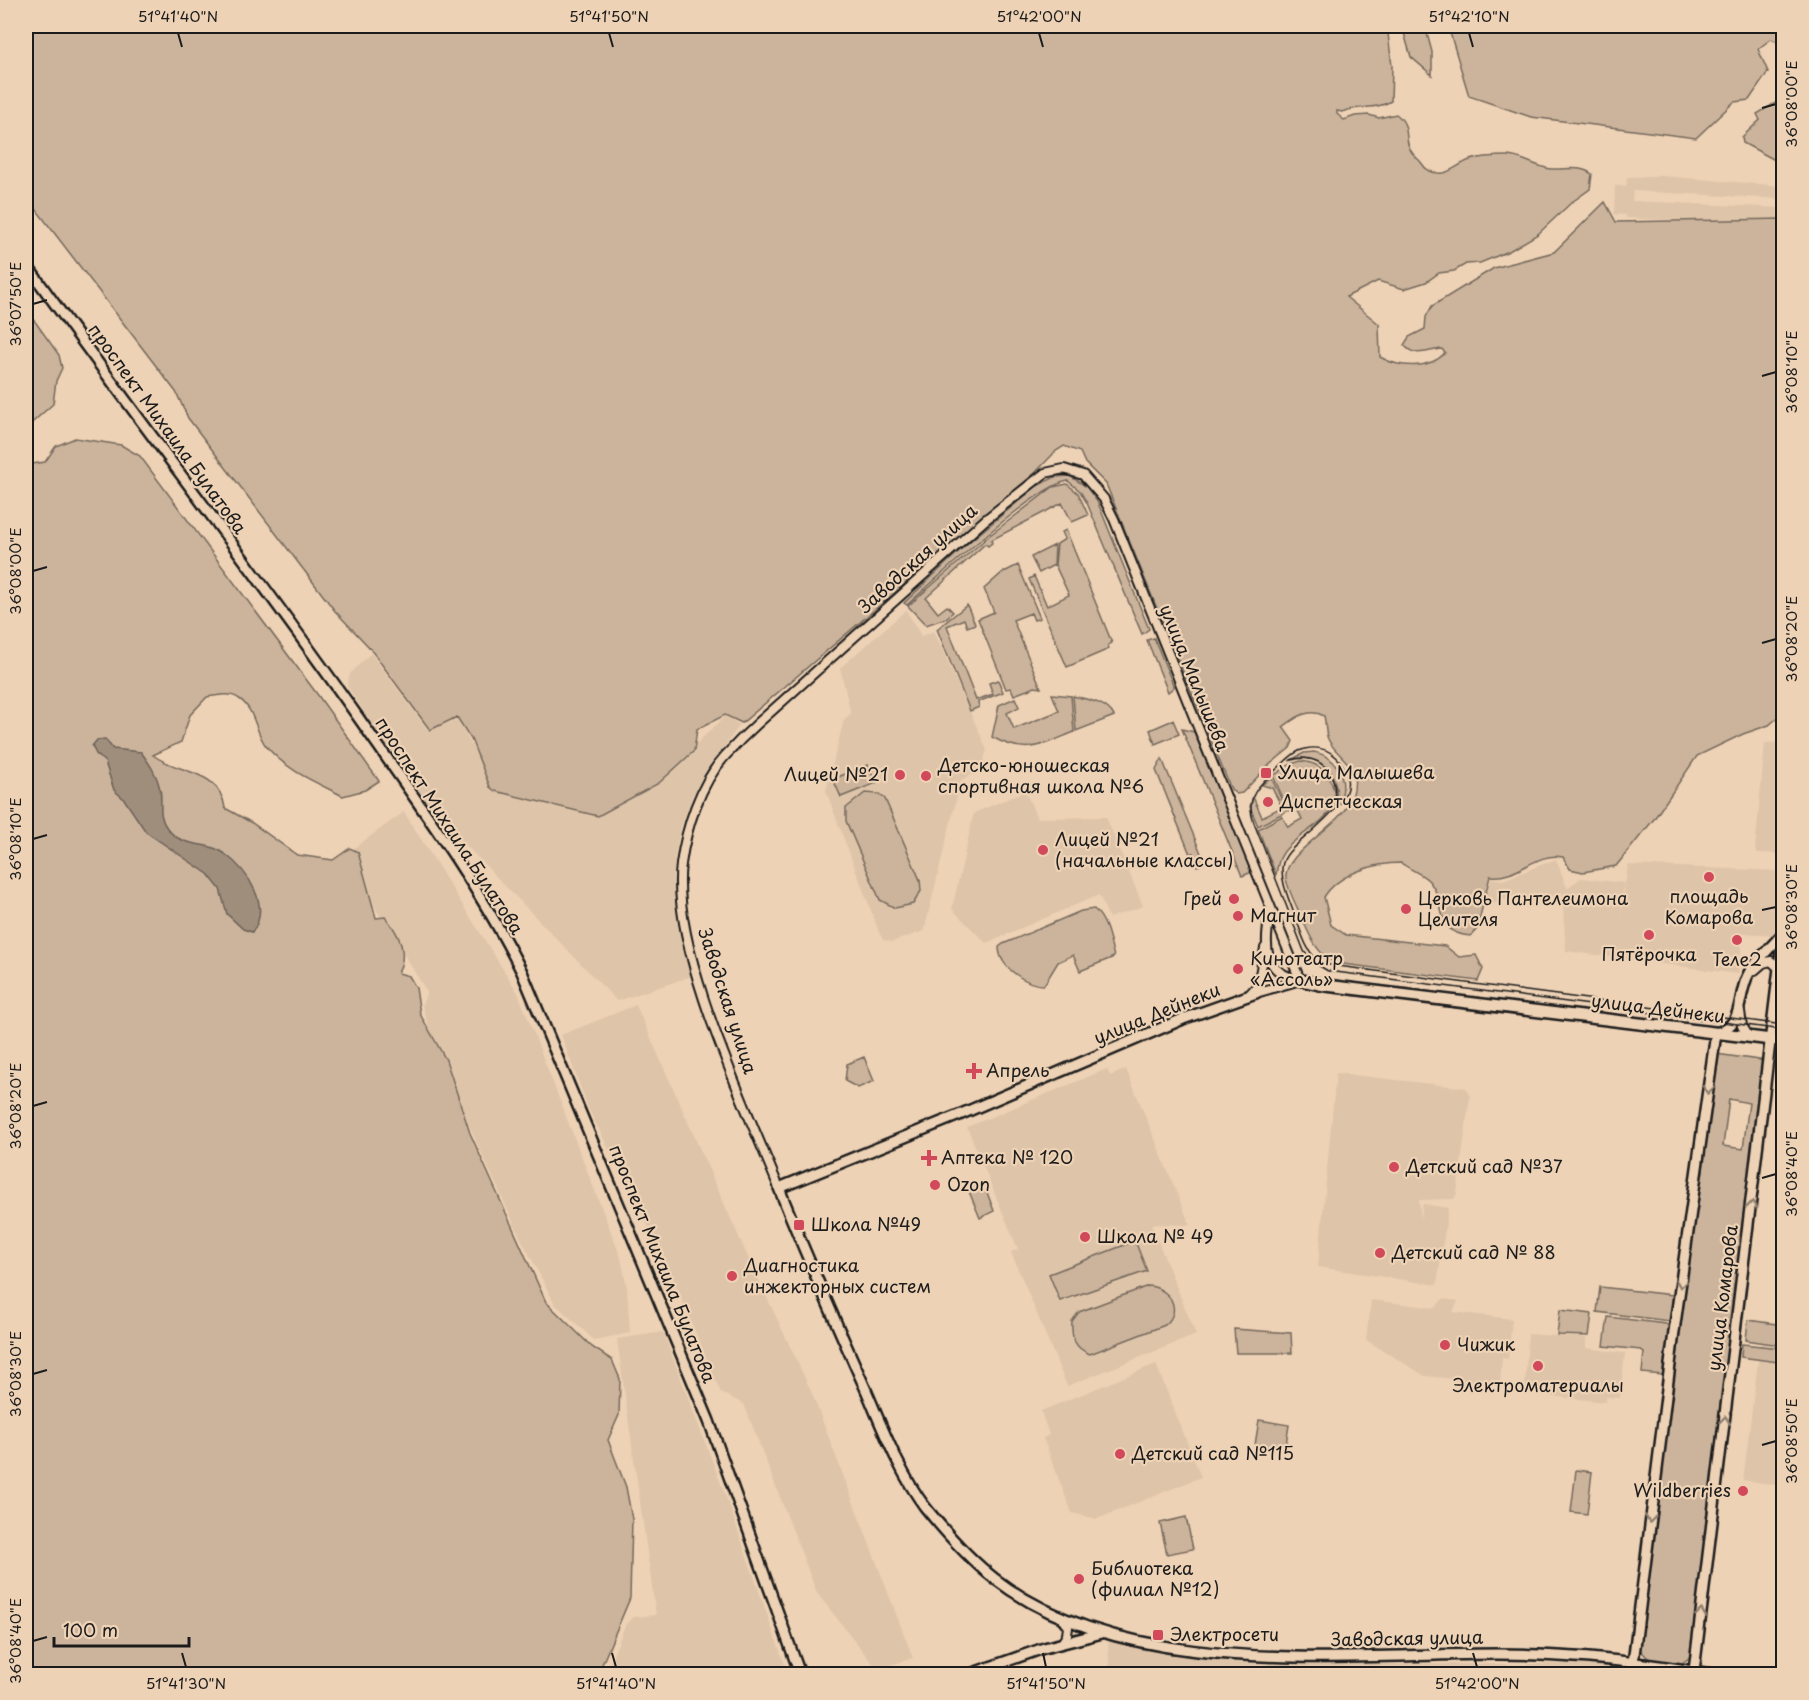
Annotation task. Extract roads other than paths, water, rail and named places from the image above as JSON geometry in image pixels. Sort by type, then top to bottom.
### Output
[{"type":"main road","name":"улица Дейнеки","points":[[1300,980],[1333,987],[1778,1040]]},
{"type":"street","name":"проспект Михаила Булатова","points":[[26,264],[313,653],[426,813],[495,919],[522,972],[709,1421],[800,1674]]},
{"type":"street","name":"улица Малышева","points":[[1074,470],[1092,483],[1114,519],[1300,980]]},
{"type":"street","name":"Заводская улица","points":[[1074,470],[1045,473],[1035,480],[789,694],[723,757],[696,809],[681,864],[681,899],[685,927],[711,1017],[779,1188],[888,1439],[924,1504],[960,1547],[996,1580],[1060,1616],[1104,1632],[1170,1647],[1265,1656],[1389,1657],[1500,1654],[1633,1663],[1711,1674]]},
{"type":"street","name":"улица Малышева","points":[[1270,909],[1266,950],[1277,971],[1288,978],[1300,980]]},
{"type":"street","points":[[1633,1663],[1675,1324],[1716,1033],[1734,1023],[1747,979],[1783,931]]},
{"type":"street","name":"улица Комарова","points":[[1694,1671],[1778,1040],[1783,931]]},
{"type":"street","points":[[1252,994],[1258,985],[1266,938]]},
{"type":"street","points":[[1747,979],[1758,966],[1768,961],[1776,963],[1780,969]]},
{"type":"street","name":"улица Дейнеки","points":[[779,1188],[1183,1019],[1252,994],[1300,980]]},
{"type":"street","points":[[1741,998],[1740,1023],[1749,1037]]},
{"type":"street","points":[[1060,1616],[1068,1627],[1067,1635],[1062,1643]]},
{"type":"street","name":"Заводская улица","points":[[970,1674],[1062,1643],[1104,1632]]},
{"type":"tram line","points":[[1784,1025],[1323,964],[1309,950],[1303,938],[1287,895],[1282,867],[1285,857],[1292,849],[1341,802],[1347,788],[1346,771],[1330,752],[1314,748],[1301,750],[1291,756],[1256,791],[1251,805],[1251,814],[1304,951],[1311,961],[1328,971],[1784,1030]]},
{"type":"tram line","points":[[1291,760],[1302,758],[1313,760],[1328,771],[1335,789],[1330,810]]},
{"type":"place","name":"Улица Малышева","points":[[1266,773]]},
{"type":"place","name":"Лицей №21","points":[[900,775]]},
{"type":"place","name":"Детско-юношеская спортивная школа №6","points":[[926,776]]},
{"type":"place","name":"Диспетческая","points":[[1268,802]]},
{"type":"place","name":"Лицей №21 (начальные классы)","points":[[1043,850]]},
{"type":"place","name":"площадь Комарова","points":[[1709,877]]},
{"type":"place","name":"Грей","points":[[1234,899]]},
{"type":"place","name":"Церковь Пантелеимона Целителя","points":[[1406,909]]},
{"type":"place","name":"Магнит","points":[[1238,916]]},
{"type":"place","name":"Пятёрочка","points":[[1649,935]]},
{"type":"place","name":"Теле2","points":[[1737,940]]},
{"type":"place","name":"Кинотеатр «Ассоль»","points":[[1238,969]]},
{"type":"place","name":"Апрель","points":[[974,1071]]},
{"type":"place","name":"Аптека № 120","points":[[929,1158]]},
{"type":"place","name":"Детский сад №37","points":[[1394,1167]]},
{"type":"place","name":"Ozon","points":[[935,1185]]},
{"type":"place","name":"Школа №49","points":[[799,1225]]},
{"type":"place","name":"Школа № 49","points":[[1085,1237]]},
{"type":"place","name":"Детский сад № 88","points":[[1380,1253]]},
{"type":"place","name":"Диагностика инжекторных систем","points":[[732,1276]]},
{"type":"place","name":"Чижик","points":[[1445,1345]]},
{"type":"place","name":"Электроматериалы","points":[[1538,1366]]},
{"type":"place","name":"Детский сад №115","points":[[1120,1454]]},
{"type":"place","name":"Wildberries","points":[[1743,1491]]},
{"type":"place","name":"Библиотека (филиал №12)","points":[[1079,1579]]},
{"type":"place","name":"Электросети","points":[[1158,1635]]}]
